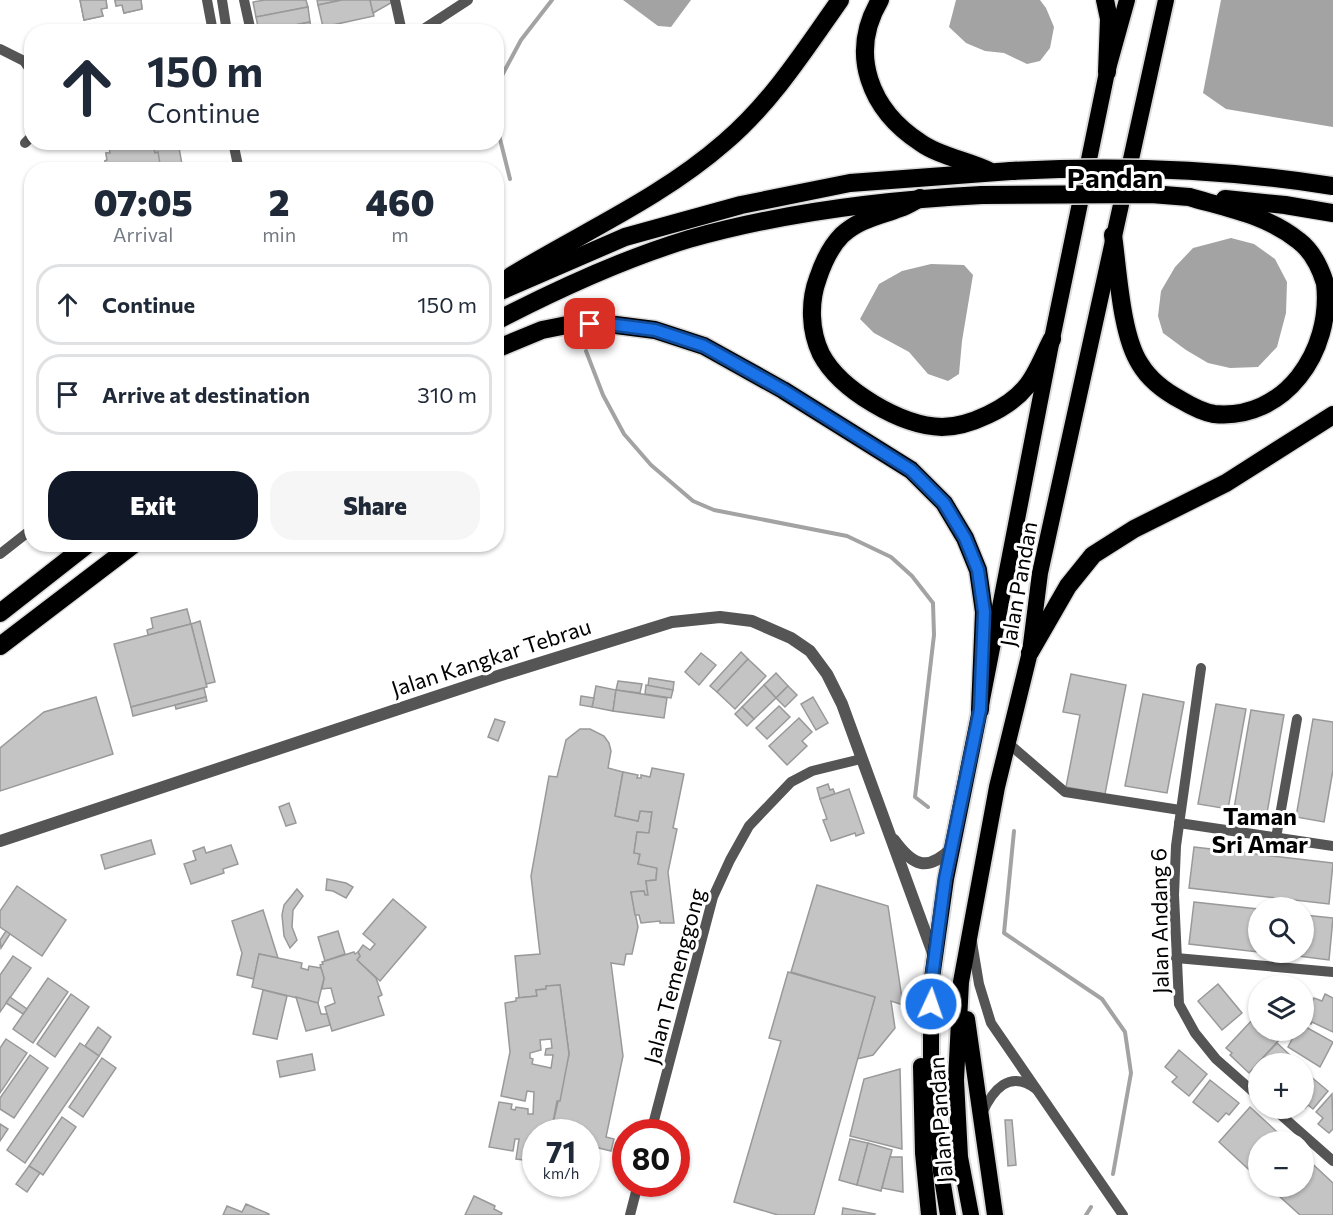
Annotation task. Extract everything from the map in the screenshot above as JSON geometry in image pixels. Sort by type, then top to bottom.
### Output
[{"type":"highway","points":[[504,279],[662,189],[726,142],[765,103],[840,0]]},
{"type":"highway","points":[[880,0],[872,14],[864,41],[867,77],[877,96],[890,115],[922,145],[993,172]]},
{"type":"highway","points":[[1105,0],[1109,19],[1107,72]]},
{"type":"highway","name":"Jalan Pandan","points":[[948,1215],[940,1172],[932,1081],[931,985],[945,879],[1107,72],[1127,0]]},
{"type":"highway","name":"Jalan Pandan","points":[[971,1215],[960,1156],[956,1080],[961,982],[997,787],[1030,652],[1040,573],[1166,0]]},
{"type":"highway","points":[[504,290],[625,237],[741,205],[850,183],[1080,167],[1162,169],[1281,178],[1333,186]]},
{"type":"highway","points":[[504,317],[626,260],[689,239],[755,222],[920,198],[982,195],[1151,194],[1244,200],[1333,213]]},
{"type":"highway","points":[[1113,235],[1126,329],[1132,350],[1140,365],[1150,377],[1171,394],[1193,407],[1213,414],[1256,410],[1296,386],[1311,368],[1321,350],[1327,328],[1327,290],[1313,257],[1300,242],[1284,230],[1254,216],[1189,197]]},
{"type":"highway","points":[[920,198],[899,209],[874,216],[852,227],[842,235],[822,267],[814,289],[812,311],[814,336],[822,355],[833,371],[859,394],[880,408],[905,420],[943,427],[970,422],[1014,400],[1028,386],[1052,339]]},
{"type":"highway","points":[[504,346],[542,330],[572,324],[608,324],[655,330],[704,346],[783,390],[911,470],[944,503],[965,538],[978,570],[984,612],[980,710]]},
{"type":"highway","points":[[1277,452],[1333,403]]},
{"type":"highway","points":[[1030,652],[1068,586],[1093,555],[1134,529],[1226,483],[1333,415]]},
{"type":"highway","points":[[0,612],[78,552]]},
{"type":"highway","points":[[0,646],[123,552]]},
{"type":"highway","points":[[961,982],[995,1215]]},
{"type":"highway","points":[[929,1215],[923,1153],[921,1094],[922,1039],[931,985]]},
{"type":"street","points":[[207,0],[212,24]]},
{"type":"street","points":[[222,0],[226,24]]},
{"type":"street","points":[[244,0],[248,24]]},
{"type":"street","points":[[395,0],[400,24]]},
{"type":"street","points":[[431,24],[468,0]]},
{"type":"street","points":[[0,49],[24,61]]},
{"type":"street","points":[[0,554],[24,535]]},
{"type":"street","name":"Jalan Kangkar Tebrau","points":[[0,841],[223,766],[672,622],[720,617],[753,621],[791,638],[810,651],[827,674],[842,704],[935,960]]},
{"type":"street","name":"Jalan Andang 6","points":[[1201,668],[1176,846],[1174,885],[1179,1004],[1195,1033],[1216,1059],[1248,1087]]},
{"type":"street","points":[[1276,838],[1297,719]]},
{"type":"street","points":[[1008,743],[1065,792],[1180,810]]},
{"type":"street","name":"Jalan Temenggong","points":[[654,1119],[713,897],[749,826],[790,783],[812,771],[861,759]]},
{"type":"street","points":[[1179,823],[1333,846]]},
{"type":"street","name":"Jalan Kangkar Tebrau","points":[[887,829],[902,850],[916,861],[927,864],[938,862],[951,849]]},
{"type":"street","points":[[971,936],[979,984],[988,1015],[1123,1215]]},
{"type":"street","points":[[1176,958],[1333,972]]},
{"type":"street","points":[[981,1117],[993,1093],[1009,1082],[1021,1082],[1033,1086],[1038,1091]]},
{"type":"street","points":[[1285,1119],[1333,1161]]},
{"type":"street","points":[[630,1215],[635,1197]]},
{"type":"shaded area","points":[[623,0],[691,0],[671,27],[658,26]]},
{"type":"shaded area","points":[[956,0],[1040,0],[1054,27],[1050,48],[1040,61],[1027,64],[1004,53],[985,51],[966,43],[949,27]]},
{"type":"shaded area","points":[[1221,0],[1333,0],[1333,127],[1226,109],[1203,93]]},
{"type":"shaded area","points":[[1231,238],[1254,244],[1275,259],[1287,282],[1286,313],[1277,347],[1258,367],[1230,368],[1208,363],[1163,333],[1158,316],[1161,291],[1175,267],[1193,248]]},
{"type":"shaded area","points":[[931,264],[964,265],[973,275],[959,374],[948,381],[928,374],[909,352],[874,333],[860,319],[879,284],[902,271]]},
{"type":"building","points":[[80,0],[106,0],[107,8],[101,9],[103,16],[84,20]]},
{"type":"building","points":[[80,0],[106,0],[107,8],[101,9],[103,16],[84,20]]},
{"type":"building","points":[[115,0],[141,0],[142,9],[124,13],[122,5],[116,6]]},
{"type":"building","points":[[115,0],[141,0],[142,9],[124,13],[122,5],[116,6]]},
{"type":"building","points":[[306,0],[308,7],[256,17],[253,2]]},
{"type":"building","points":[[317,0],[342,0],[318,5]]},
{"type":"building","points":[[342,0],[370,0],[374,16],[337,24],[322,24],[318,5]]},
{"type":"building","points":[[370,0],[396,0],[373,13]]},
{"type":"building","points":[[308,7],[310,22],[257,24],[256,17]]},
{"type":"building","points":[[110,150],[179,150],[182,162],[105,162],[106,153],[110,153]]},
{"type":"building","points":[[110,150],[154,150],[155,153],[158,152],[160,162],[105,162],[106,153],[110,153]]},
{"type":"building","points":[[187,609],[191,624],[148,635],[147,630],[153,628],[151,618]]},
{"type":"building","points":[[200,621],[215,682],[206,684],[191,624]]},
{"type":"building","points":[[191,624],[207,687],[131,707],[114,644]]},
{"type":"building","points":[[741,652],[748,659],[717,692],[710,686]]},
{"type":"building","points":[[701,653],[716,665],[699,685],[685,672]]},
{"type":"building","points":[[748,659],[766,676],[735,709],[717,692]]},
{"type":"building","points":[[776,673],[788,686],[776,698],[764,685]]},
{"type":"building","points":[[1071,674],[1126,685],[1105,794],[1066,787],[1080,715],[1063,712]]},
{"type":"building","points":[[649,678],[674,682],[673,690],[648,686]]},
{"type":"building","points":[[618,681],[642,684],[640,693],[616,690]]},
{"type":"building","points":[[646,685],[673,690],[671,698],[645,694]]},
{"type":"building","points":[[764,685],[776,698],[754,719],[742,707]]},
{"type":"building","points":[[596,686],[616,690],[613,711],[592,707]]},
{"type":"building","points":[[788,686],[797,695],[785,707],[776,698]]},
{"type":"building","points":[[204,688],[206,697],[133,716],[131,707]]},
{"type":"building","points":[[616,690],[667,698],[664,718],[613,711]]},
{"type":"building","points":[[1143,694],[1184,702],[1167,793],[1125,786]]},
{"type":"building","points":[[581,696],[594,698],[592,707],[580,705]]},
{"type":"building","points":[[96,697],[113,754],[0,791],[0,748],[44,712]]},
{"type":"building","points":[[206,697],[207,701],[176,709],[175,705]]},
{"type":"building","points":[[813,697],[828,723],[816,730],[801,704]]},
{"type":"building","points":[[1216,704],[1246,709],[1228,809],[1198,804]]},
{"type":"building","points":[[779,706],[790,717],[767,739],[756,728]]},
{"type":"building","points":[[742,707],[754,719],[747,726],[735,714]]},
{"type":"building","points":[[1251,710],[1284,715],[1266,819],[1233,814]]},
{"type":"building","points":[[799,718],[812,732],[802,741],[807,746],[787,765],[769,746]]},
{"type":"building","points":[[495,719],[505,722],[498,741],[488,737]]},
{"type":"building","points":[[1313,719],[1333,722],[1333,770],[1324,822],[1296,817]]},
{"type":"building","points":[[580,729],[590,729],[604,736],[611,751],[608,768],[623,772],[615,816],[638,821],[640,811],[652,812],[649,833],[637,832],[634,853],[640,854],[638,864],[657,868],[656,880],[646,881],[648,895],[645,895],[644,891],[631,892],[638,927],[632,954],[626,954],[624,965],[611,963],[623,1056],[606,1137],[612,1138],[611,1151],[600,1148],[600,1119],[554,1119],[569,1054],[560,985],[546,986],[546,989],[536,990],[537,996],[519,998],[515,956],[540,954],[531,876],[549,776],[557,777],[566,740]]},
{"type":"building","points":[[652,768],[684,774],[673,828],[677,829],[668,872],[674,923],[660,923],[660,921],[641,923],[639,915],[635,915],[631,892],[644,891],[645,895],[648,895],[646,881],[656,880],[657,868],[638,864],[640,854],[634,853],[637,832],[649,833],[652,812],[640,811],[638,821],[615,816],[623,772],[638,775],[637,778],[641,778],[641,775],[650,777]]},
{"type":"building","points":[[828,784],[830,790],[833,789],[835,794],[820,799],[817,788]]},
{"type":"building","points":[[849,789],[864,833],[856,836],[855,833],[831,841],[823,820],[827,819],[820,799]]},
{"type":"building","points":[[289,803],[296,823],[286,826],[279,807]]},
{"type":"building","points":[[151,840],[155,854],[105,869],[101,855]]},
{"type":"building","points":[[231,845],[238,864],[223,869],[224,873],[191,884],[184,864],[196,860],[193,851],[204,847],[206,853]]},
{"type":"building","points":[[1194,847],[1333,863],[1329,904],[1314,902],[1314,897],[1268,897],[1189,888]]},
{"type":"building","points":[[327,879],[353,887],[346,898],[326,890]]},
{"type":"building","points":[[817,885],[888,906],[903,1005],[891,1001],[895,1028],[873,1055],[857,1059],[875,997],[791,972]]},
{"type":"building","points":[[17,886],[66,920],[42,956],[0,927],[0,911]]},
{"type":"building","points":[[297,889],[303,896],[293,910],[292,927],[297,940],[290,948],[284,936],[282,915],[284,905]]},
{"type":"building","points":[[393,899],[426,927],[380,981],[357,960],[360,956],[358,952],[363,945],[370,950],[375,944],[363,934]]},
{"type":"building","points":[[1194,902],[1248,908],[1248,951],[1189,944]]},
{"type":"building","points":[[263,910],[278,958],[259,954],[254,979],[237,975],[242,953],[232,921]]},
{"type":"building","points":[[1314,916],[1333,918],[1329,960],[1314,958]]},
{"type":"building","points":[[6,931],[10,934],[1,948],[0,940]]},
{"type":"building","points":[[338,931],[345,954],[325,961],[318,937]]},
{"type":"building","points":[[354,952],[355,954],[358,952],[360,956],[357,960],[376,978],[382,995],[378,997],[384,1015],[332,1031],[325,1007],[335,1003],[331,988],[322,989],[324,978],[320,965],[323,964],[322,962]]},
{"type":"building","points":[[259,954],[302,963],[301,968],[308,970],[309,966],[321,968],[324,978],[318,1003],[252,987]]},
{"type":"building","points":[[13,956],[31,968],[0,1012],[0,975]]},
{"type":"building","points":[[788,972],[875,997],[814,1215],[778,1215],[734,1202],[781,1041],[769,1038]]},
{"type":"building","points":[[48,978],[68,992],[33,1043],[13,1029]]},
{"type":"building","points":[[1218,984],[1242,1013],[1222,1030],[1198,1001]]},
{"type":"building","points":[[560,985],[569,1054],[560,1101],[557,1101],[554,1119],[522,1119],[522,1160],[516,1159],[519,1139],[515,1139],[513,1151],[489,1147],[499,1102],[512,1104],[511,1109],[515,1110],[516,1107],[528,1109],[528,1114],[533,1114],[534,1092],[527,1091],[525,1101],[501,1096],[510,1052],[505,1003],[516,1001],[516,998],[537,996],[536,990],[546,989],[546,986]],"holes":[[[551,1039],[552,1048],[546,1049],[545,1055],[553,1055],[551,1068],[532,1064],[533,1059],[530,1058],[530,1053],[541,1050],[540,1040]]]},
{"type":"building","points":[[263,990],[287,996],[277,1039],[253,1034]]},
{"type":"building","points":[[71,994],[89,1007],[55,1057],[37,1044]]},
{"type":"building","points":[[1325,994],[1333,998],[1333,1032],[1314,1023],[1314,998],[1322,1001]]},
{"type":"building","points":[[10,997],[27,1009],[23,1014],[6,1003]]},
{"type":"building","points":[[296,997],[318,1003],[321,1014],[327,1014],[330,1025],[306,1031]]},
{"type":"building","points":[[1248,1024],[1248,1041],[1278,1041],[1267,1053],[1248,1053],[1248,1072],[1226,1048]]},
{"type":"building","points":[[98,1027],[111,1037],[99,1056],[85,1046]]},
{"type":"building","points":[[1314,1032],[1333,1042],[1320,1067],[1314,1063],[1314,1053],[1298,1053],[1288,1047],[1291,1041],[1314,1041]]},
{"type":"building","points":[[6,1039],[27,1053],[0,1093],[0,1048]]},
{"type":"building","points":[[80,1043],[99,1056],[25,1163],[7,1150]]},
{"type":"building","points":[[1277,1043],[1288,1053],[1267,1053]]},
{"type":"building","points":[[1179,1050],[1207,1074],[1189,1096],[1172,1082],[1177,1077],[1165,1067]]},
{"type":"building","points":[[312,1054],[315,1070],[280,1077],[277,1061]]},
{"type":"building","points":[[30,1055],[48,1068],[14,1118],[0,1109],[0,1098]]},
{"type":"building","points":[[102,1058],[116,1068],[83,1117],[69,1107]]},
{"type":"building","points":[[900,1069],[902,1149],[850,1136],[864,1079]]},
{"type":"building","points":[[1314,1079],[1328,1091],[1314,1108]]},
{"type":"building","points":[[1210,1080],[1239,1103],[1229,1115],[1226,1113],[1218,1122],[1193,1102]]},
{"type":"building","points":[[1332,1094],[1333,1129],[1329,1133],[1318,1124],[1323,1118],[1316,1112]]},
{"type":"building","points":[[1248,1109],[1248,1119],[1263,1119],[1276,1131],[1248,1131],[1248,1169],[1219,1142]]},
{"type":"building","points":[[62,1117],[76,1127],[43,1175],[29,1166]]},
{"type":"building","points":[[1005,1120],[1012,1120],[1016,1165],[1008,1166]]},
{"type":"building","points":[[0,1124],[8,1129],[0,1141]]},
{"type":"building","points":[[850,1139],[868,1143],[857,1185],[839,1180]]},
{"type":"building","points":[[868,1143],[892,1150],[881,1191],[857,1185]]},
{"type":"building","points":[[890,1157],[902,1157],[903,1192],[882,1188]]},
{"type":"building","points":[[1314,1165],[1333,1183],[1333,1215],[1300,1215],[1280,1197],[1314,1197]]},
{"type":"building","points":[[29,1166],[40,1173],[27,1192],[16,1184]]},
{"type":"building","points":[[474,1196],[495,1206],[494,1209],[502,1213],[501,1215],[465,1215]]},
{"type":"building","points":[[246,1204],[269,1215],[223,1215],[227,1206],[242,1212]]},
{"type":"building","points":[[843,1208],[875,1214],[842,1215]]},
{"type":"waterway","points":[[504,72],[521,40],[552,0]]},
{"type":"waterway","points":[[503,150],[510,179]]},
{"type":"waterway","points":[[586,351],[603,395],[624,434],[651,465],[693,501],[714,510],[847,536],[891,557],[912,576],[933,603],[934,635],[915,797],[928,807]]},
{"type":"waterway","points":[[1014,831],[1004,933],[1102,999],[1125,1032],[1131,1073],[1113,1174]]},
{"type":"waterway","points":[[1086,1215],[1091,1207]]},
{"type":"district","name":"Pandan","points":[[1115,177]]},
{"type":"district","name":"Taman Sri Amar","points":[[1260,829]]},
{"type":"route","points":[[590,324],[655,330],[704,346],[783,390],[911,470],[944,503],[965,538],[978,570],[984,612],[980,710],[945,879],[931,985],[931,1004]]}]
